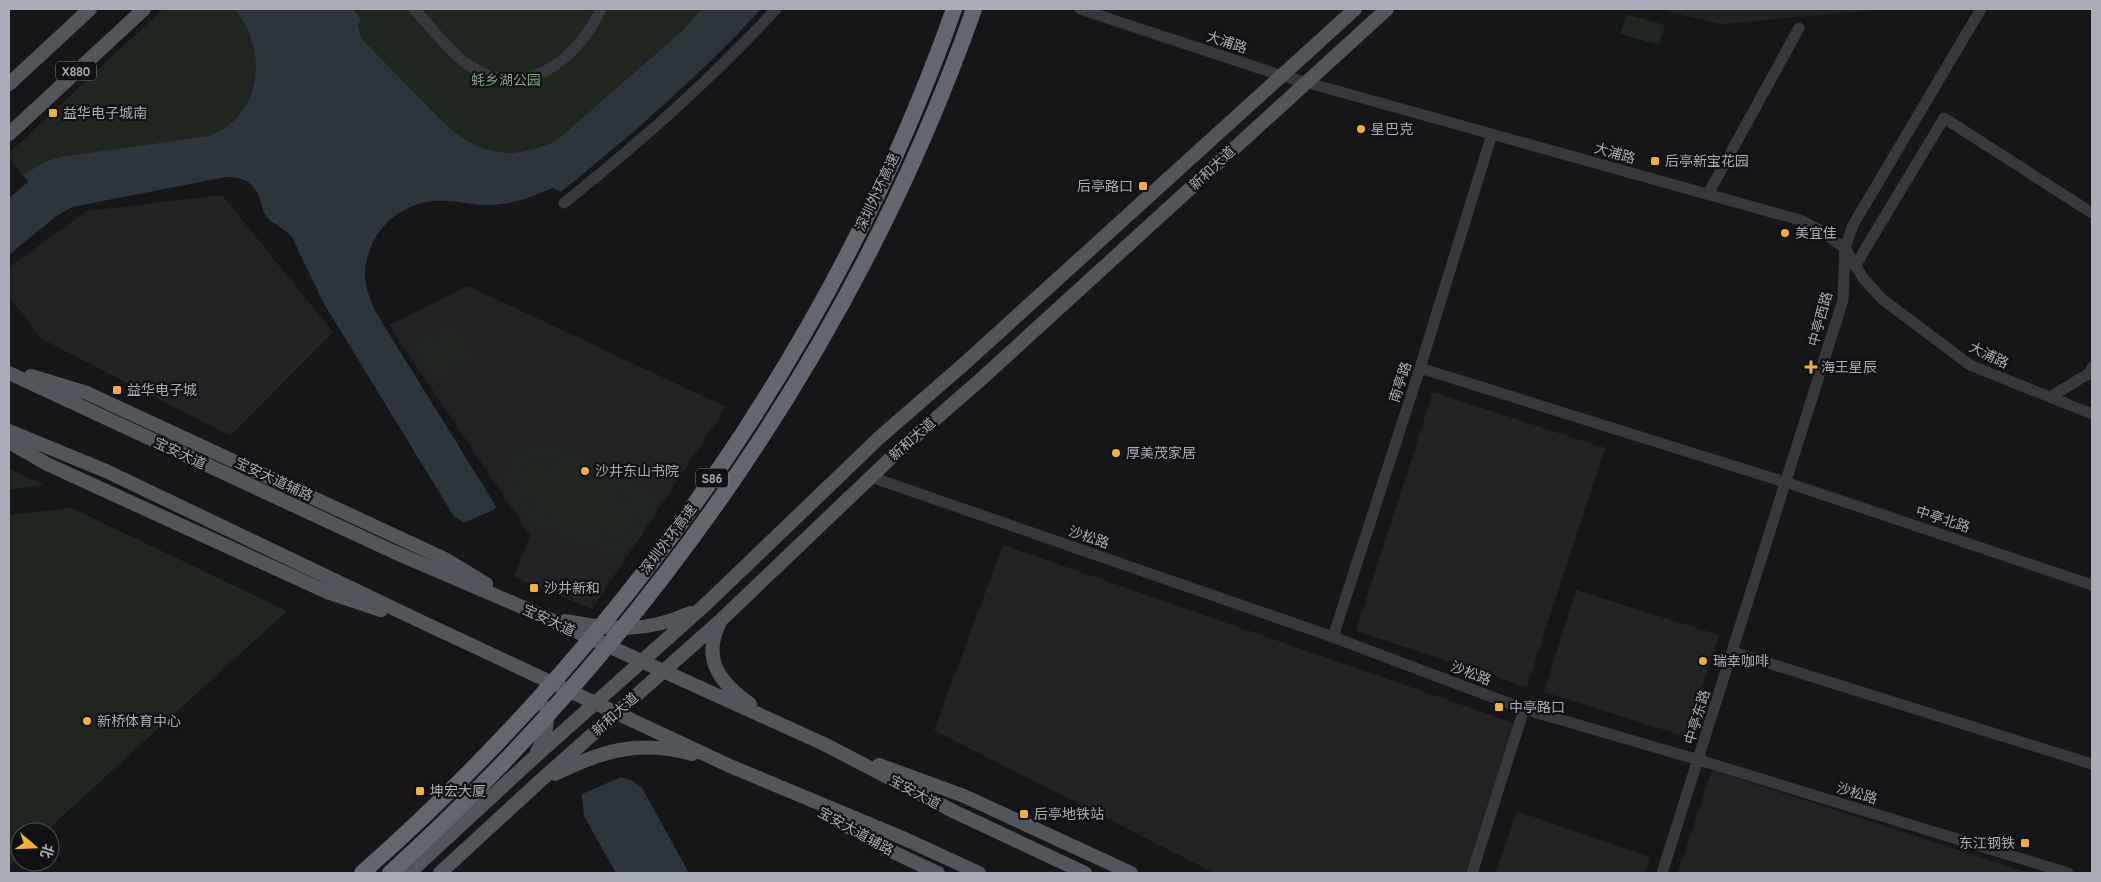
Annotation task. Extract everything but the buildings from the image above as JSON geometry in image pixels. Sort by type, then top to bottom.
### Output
[{"type":"highway","name":"深圳外环高速","points":[[362,873],[472,768],[550,685],[634,585],[712,479],[795,348],[846,257],[909,123],[954,9]]},
{"type":"highway","name":"深圳外环高速","points":[[390,873],[492,775],[564,698],[643,603],[727,490],[785,402],[862,265],[930,123],[974,9]]},
{"type":"main road","name":"X880","points":[[9,84],[90,9]]},
{"type":"main road","name":"X880","points":[[9,134],[144,9]]},
{"type":"main road","name":"新和大道","points":[[408,873],[706,604],[880,437],[979,351],[1280,75],[1355,9]]},
{"type":"main road","name":"新和大道","points":[[440,873],[540,780],[721,620],[871,476],[1008,355],[1387,9]]},
{"type":"main road","name":"宝安大道辅路","points":[[9,369],[86,393],[446,559],[529,610]]},
{"type":"main road","name":"宝安大道","points":[[9,373],[394,552],[529,610],[824,744],[955,812],[1085,873]]},
{"type":"main road","points":[[9,431],[106,471],[730,766],[905,839],[979,873]]},
{"type":"main road","points":[[9,442],[47,464],[327,592],[422,622]]},
{"type":"main road","points":[[546,618],[602,628],[633,629],[678,619],[706,604]]},
{"type":"main road","points":[[721,620],[717,628],[713,648],[713,658],[720,676],[732,692],[777,723]]},
{"type":"main road","points":[[521,668],[536,683],[542,693],[547,714],[547,725],[543,741],[528,763]]},
{"type":"main road","points":[[824,744],[964,796],[1131,873]]},
{"type":"main road","points":[[540,780],[596,755],[634,747],[682,751],[730,766]]},
{"type":"main road","name":"宝安大道辅路","points":[[776,786],[893,852],[938,873]]},
{"type":"street","points":[[414,9],[467,63],[488,74],[510,79],[534,76],[560,63],[593,27],[601,9]]},
{"type":"street","points":[[564,203],[635,146],[700,87],[776,9]]},
{"type":"street","name":"大浦路","points":[[1080,9],[1280,75],[1800,220],[1820,230],[1845,248],[1863,278],[1882,299],[1970,365],[2092,414]]},
{"type":"street","name":"中亭西路","points":[[1785,482],[1843,300],[1845,248],[1858,214],[1981,9]]},
{"type":"street","points":[[1708,194],[1800,28]]},
{"type":"street","points":[[1855,266],[1944,118],[2092,212]]},
{"type":"street","name":"南亭路","points":[[1333,637],[1420,368],[1492,134]]},
{"type":"street","name":"中亭北路","points":[[1420,368],[1785,482],[2092,585]]},
{"type":"street","points":[[2050,398],[2088,374],[2092,368]]},
{"type":"street","name":"沙松路","points":[[871,476],[1333,637],[1524,709],[1699,760],[2068,873]]},
{"type":"street","name":"中亭东路","points":[[1662,873],[1785,482]]},
{"type":"street","points":[[1733,652],[2092,764]]},
{"type":"street","points":[[1472,873],[1524,709]]},
{"type":"shaded area","points":[[234,9],[353,9],[361,19],[358,26],[361,38],[445,124],[458,135],[484,149],[512,153],[541,147],[557,140],[683,30],[702,9],[761,9],[714,58],[664,104],[561,192],[553,188],[522,200],[493,205],[451,201],[420,203],[396,215],[377,235],[367,260],[365,274],[368,293],[375,311],[497,508],[464,523],[453,515],[323,302],[292,237],[267,217],[258,193],[242,179],[226,177],[72,207],[55,217],[9,255],[9,198],[28,182],[23,175],[44,162],[60,157],[208,136],[226,127],[240,114],[250,98],[255,80],[256,62],[252,43],[245,25]]},
{"type":"shaded area","points":[[1668,9],[1887,9],[1721,24],[1671,12]]},
{"type":"shaded area","points":[[222,195],[333,332],[230,436],[42,339],[9,296],[9,267],[87,211]]},
{"type":"shaded area","name":"沙井东山书院","points":[[468,286],[726,407],[592,609],[514,577],[530,535],[389,325]]},
{"type":"shaded area","points":[[1433,392],[1605,448],[1527,687],[1356,631]]},
{"type":"shaded area","points":[[1003,545],[1514,723],[1466,873],[1214,873],[934,730]]},
{"type":"shaded area","points":[[1576,590],[1719,635],[1687,737],[1544,692]]},
{"type":"shaded area","points":[[1712,770],[2029,873],[1678,873]]},
{"type":"shaded area","points":[[621,777],[633,781],[642,788],[689,873],[616,873],[584,816],[582,794]]},
{"type":"shaded area","points":[[1517,811],[1650,857],[1645,873],[1496,873]]},
{"type":"green space","points":[[163,9],[234,9],[245,25],[252,43],[256,62],[255,80],[250,98],[240,114],[226,127],[208,136],[60,157],[44,162],[23,175],[9,157],[9,153]]},
{"type":"green space","name":"蚝乡湖公园","points":[[353,9],[702,9],[683,30],[557,140],[541,147],[512,153],[484,149],[458,135],[445,124],[361,38],[358,31],[359,22]]},
{"type":"green space","points":[[1626,14],[1665,25],[1659,45],[1620,34]]},
{"type":"green space","points":[[452,324],[472,356],[455,366],[435,334]]},
{"type":"green space","points":[[431,335],[451,367],[435,378],[415,346]]},
{"type":"green space","points":[[537,447],[557,449],[661,497],[658,504],[645,499],[647,508],[646,526],[638,540],[631,546],[623,549],[605,550],[578,541],[547,527],[515,508],[509,499],[506,489],[507,474],[518,456],[527,450]],"holes":[[[542,454],[554,457],[629,492],[635,499],[639,516],[634,532],[628,538],[620,542],[603,542],[549,518],[521,502],[514,487],[516,472],[521,464],[537,455]]]},
{"type":"green space","points":[[532,459],[550,467],[535,499],[517,491]]},
{"type":"green space","points":[[556,460],[620,490],[598,537],[534,508]]},
{"type":"green space","points":[[9,469],[44,485],[9,490]]},
{"type":"green space","points":[[619,498],[636,506],[621,539],[604,531]]},
{"type":"green space","name":"新桥体育中心","points":[[72,508],[287,611],[56,822],[10,822],[9,866],[9,515]]},
{"type":"place","name":"益华电子城南","points":[[53,113]]},
{"type":"place","name":"星巴克","points":[[1361,129]]},
{"type":"place","name":"后亭新宝花园","points":[[1655,161]]},
{"type":"place","name":"后亭路口","points":[[1143,186]]},
{"type":"place","name":"美宜佳","points":[[1785,233]]},
{"type":"place","name":"海王星辰","points":[[1811,367]]},
{"type":"place","name":"益华电子城","points":[[117,390]]},
{"type":"place","name":"厚美茂家居","points":[[1116,453]]},
{"type":"place","name":"沙井东山书院","points":[[585,471]]},
{"type":"place","name":"沙井新和","points":[[534,588]]},
{"type":"place","name":"瑞幸咖啡","points":[[1703,661]]},
{"type":"place","name":"中亭路口","points":[[1499,707]]},
{"type":"place","name":"新桥体育中心","points":[[87,721]]},
{"type":"place","name":"坤宏大厦","points":[[420,791]]},
{"type":"place","name":"后亭地铁站","points":[[1024,814]]},
{"type":"place","name":"东江钢铁","points":[[2025,843]]}]
